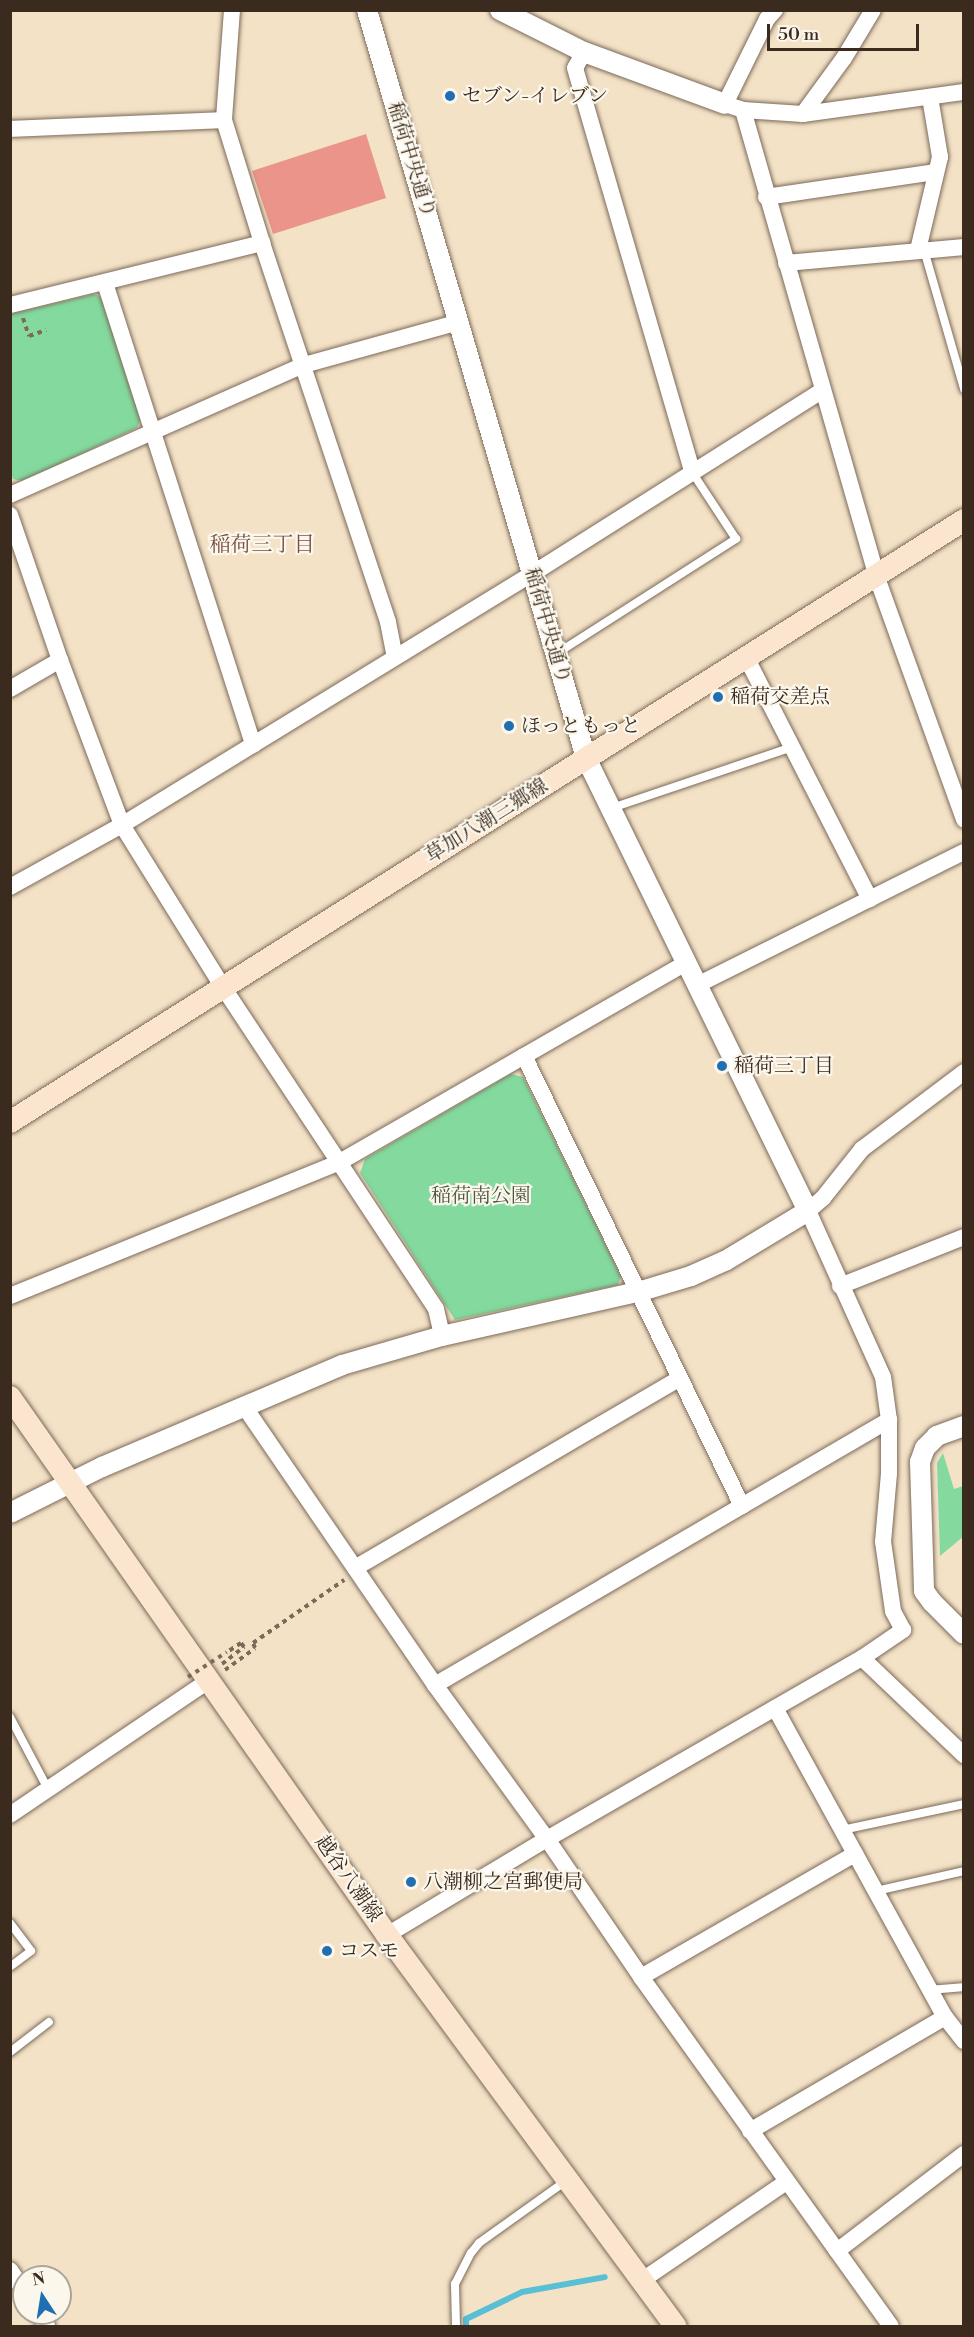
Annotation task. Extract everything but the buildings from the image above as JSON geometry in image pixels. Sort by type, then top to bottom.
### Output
[{"type":"main road","name":"草加八潮三郷線","points":[[10,1122],[963,520]]},
{"type":"main road","name":"越谷八潮線","points":[[10,1397],[71,1483],[198,1679],[675,2326]]},
{"type":"street","points":[[232,10],[224,120],[262,243],[388,622],[395,657]]},
{"type":"street","name":"稲荷中央通り","points":[[367,10],[586,758],[609,810],[808,1211]]},
{"type":"street","points":[[500,10],[584,52],[734,107],[803,114],[963,92]]},
{"type":"street","points":[[775,10],[767,19],[734,107],[766,197],[876,575],[963,820]]},
{"type":"street","points":[[803,114],[844,58],[873,10]]},
{"type":"street","points":[[584,52],[575,68],[692,472]]},
{"type":"street","points":[[921,250],[940,157],[930,97]]},
{"type":"street","points":[[10,129],[224,120]]},
{"type":"street","points":[[766,197],[936,172]]},
{"type":"street","points":[[14,304],[262,243]]},
{"type":"street","points":[[786,263],[963,247]]},
{"type":"street","points":[[105,283],[253,745]]},
{"type":"street","points":[[10,495],[304,365],[459,322]]},
{"type":"street","points":[[10,887],[122,825],[253,745],[532,574],[821,391]]},
{"type":"street","points":[[10,515],[60,660],[122,825],[223,987],[436,1309],[442,1336]]},
{"type":"street","points":[[746,657],[870,899]]},
{"type":"street","points":[[10,689],[60,660]]},
{"type":"street","points":[[697,985],[963,852]]},
{"type":"street","points":[[10,1296],[338,1163],[686,963]]},
{"type":"street","points":[[524,1056],[742,1506]]},
{"type":"street","points":[[10,1513],[102,1467],[342,1365],[442,1336],[638,1292],[691,1276],[725,1261],[808,1211],[823,1198],[862,1149],[963,1072]]},
{"type":"street","points":[[387,1935],[547,1839],[862,1658],[903,1630],[893,1611],[883,1542],[889,1473],[889,1420],[883,1377],[808,1211]]},
{"type":"street","points":[[840,1286],[963,1237]]},
{"type":"street","points":[[356,1569],[680,1378]]},
{"type":"street","points":[[244,1406],[435,1685],[547,1839],[786,2182],[891,2326]]},
{"type":"street","points":[[435,1685],[889,1420]]},
{"type":"street","points":[[963,1426],[937,1436],[925,1448],[921,1462],[924,1591],[963,1634]]},
{"type":"street","points":[[862,1658],[963,1755]]},
{"type":"street","points":[[10,1815],[198,1679]]},
{"type":"street","points":[[775,1708],[945,2018],[963,2041]]},
{"type":"street","points":[[641,1977],[855,1854]]},
{"type":"street","points":[[750,2131],[945,2018]]},
{"type":"street","points":[[837,2251],[963,2154]]},
{"type":"street","points":[[641,2281],[786,2182]]},
{"type":"lane","points":[[921,250],[963,389]]},
{"type":"lane","points":[[556,654],[736,539],[692,472]]},
{"type":"lane","points":[[609,810],[792,747]]},
{"type":"lane","points":[[10,1718],[48,1789]]},
{"type":"lane","points":[[842,1830],[963,1804]]},
{"type":"lane","points":[[876,1891],[963,1871]]},
{"type":"lane","points":[[10,1923],[32,1951],[10,1967]]},
{"type":"lane","points":[[930,1990],[963,1987]]},
{"type":"lane","points":[[10,2052],[49,2022]]},
{"type":"lane","points":[[456,2326],[455,2284],[475,2248],[567,2180]]},
{"type":"path","points":[[14,304],[29,336],[45,330]]},
{"type":"path","points":[[198,1679],[227,1652],[241,1643],[244,1647],[220,1665],[224,1671],[255,1648],[253,1643],[356,1569]]},
{"type":"green space","points":[[94,294],[103,298],[141,419],[137,428],[22,481],[13,479],[10,471],[10,314]]},
{"type":"green space","name":"稲荷南公園","points":[[511,1074],[523,1077],[621,1276],[618,1285],[455,1320],[360,1173],[365,1159]]},
{"type":"green space","points":[[943,1453],[954,1489],[963,1486],[964,1536],[940,1556],[937,1463]]},
{"type":"waterway","points":[[466,2326],[466,2319],[522,2292],[605,2277]]},
{"type":"place","name":"セブン-イレブン","points":[[450,96]]},
{"type":"place","name":"稲荷交差点","points":[[718,697]]},
{"type":"place","name":"ほっともっと","points":[[509,726]]},
{"type":"place","name":"稲荷三丁目","points":[[722,1066]]},
{"type":"place","name":"八潮柳之宮郵便局","points":[[411,1882]]},
{"type":"place","name":"コスモ","points":[[327,1951]]},
{"type":"district","name":"稲荷三丁目","points":[[262,545]]}]
